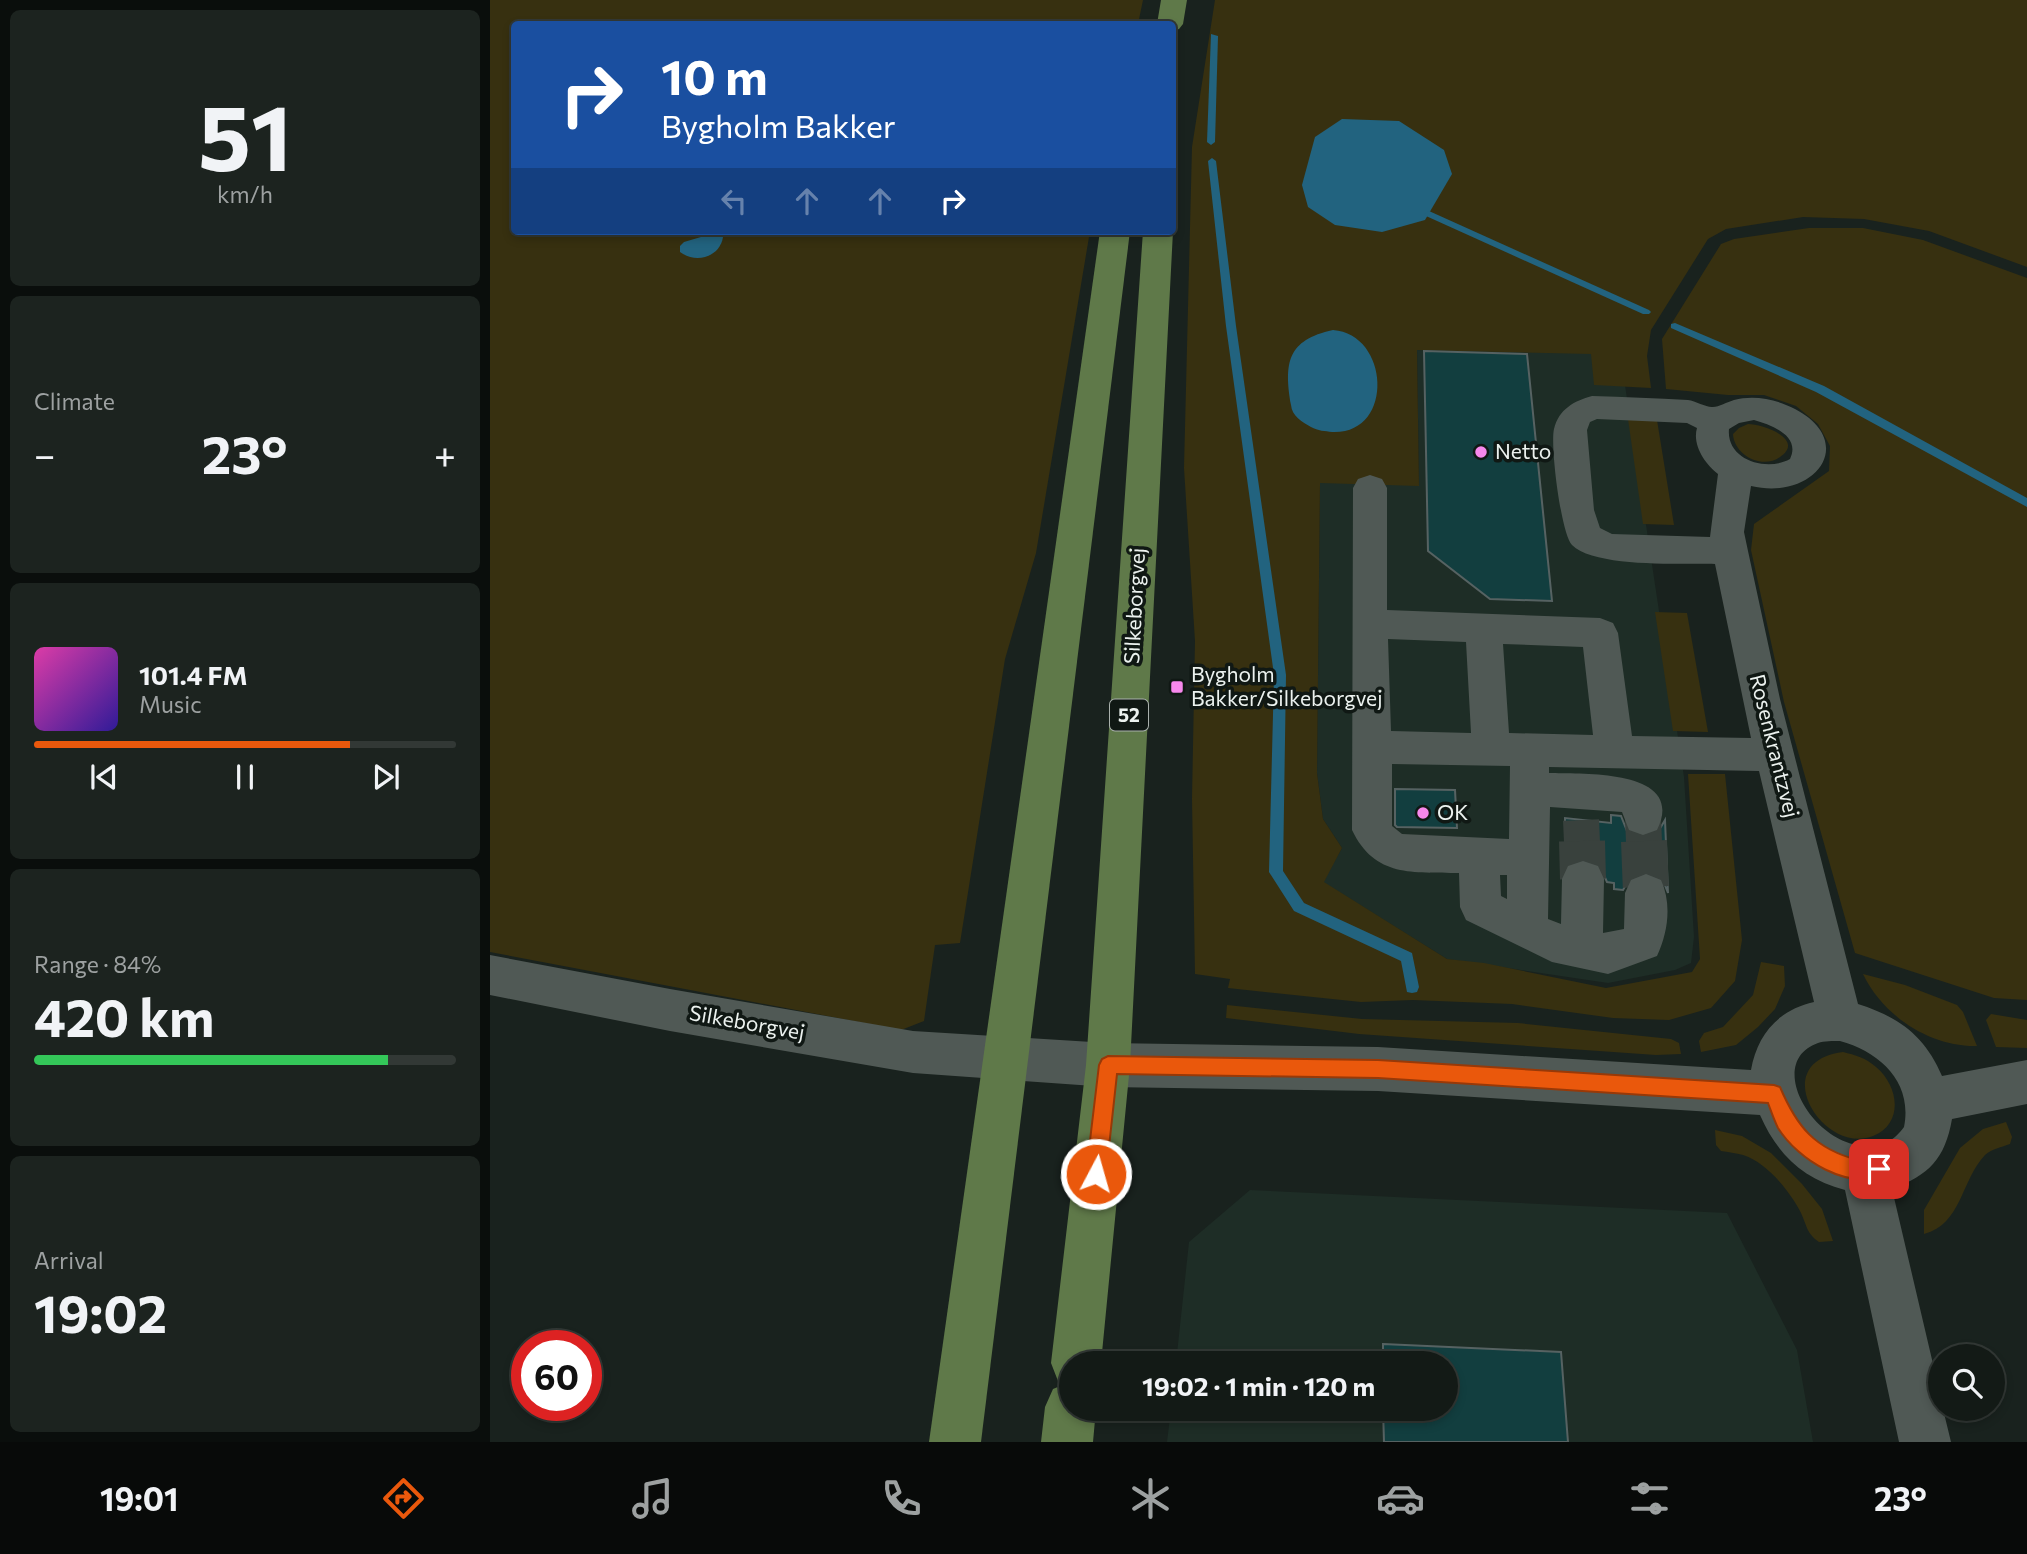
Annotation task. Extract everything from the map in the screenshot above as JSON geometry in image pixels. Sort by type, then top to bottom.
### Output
[{"type":"main road","points":[[1170,21],[1174,0]]},
{"type":"main road","points":[[955,1442],[1114,235]]},
{"type":"main road","name":"Silkeborgvej","points":[[1077,1351],[1108,1065],[1158,235]]},
{"type":"main road","points":[[1067,1442],[1069,1421]]},
{"type":"street","points":[[1716,423],[1692,412],[1592,407],[1577,415],[1570,430],[1577,510],[1585,536],[1607,547],[1730,551]]},
{"type":"street","points":[[1755,408],[1775,412],[1794,421],[1806,435],[1811,449],[1808,463],[1796,473],[1777,478],[1756,477],[1736,470],[1720,458],[1712,443],[1712,429],[1716,423],[1720,417],[1736,410],[1755,408]]},
{"type":"street","name":"Rosenkrantzvej","points":[[1736,470],[1727,531],[1730,551],[1775,755],[1840,1020]]},
{"type":"street","points":[[1370,488],[1368,624],[1372,830],[1377,839],[1400,853],[1528,859]]},
{"type":"street","points":[[1368,624],[1600,633],[1614,751]]},
{"type":"street","points":[[1484,628],[1517,763],[1528,859],[1527,929]]},
{"type":"street","points":[[1372,747],[1517,763],[1614,751],[1775,755]]},
{"type":"street","points":[[1517,763],[1577,806],[1615,793],[1634,798],[1642,806],[1643,818]]},
{"type":"street","points":[[1479,855],[1481,907],[1527,929],[1535,936],[1552,942],[1608,954],[1642,942],[1646,926],[1646,893]]},
{"type":"street","points":[[1582,948],[1583,879]]},
{"type":"street","name":"Silkeborgvej","points":[[490,975],[683,1013],[914,1052],[1108,1065]]},
{"type":"street","points":[[1840,1020],[1870,1028],[1897,1046],[1918,1072],[1928,1101],[1928,1129],[1915,1152],[1893,1167],[1864,1171],[1834,1164],[1806,1146],[1785,1122],[1774,1094],[1773,1063],[1786,1038],[1810,1023],[1840,1020]]},
{"type":"street","points":[[1108,1065],[1378,1069],[1774,1094]]},
{"type":"street","points":[[1928,1101],[2027,1082]]},
{"type":"street","points":[[1864,1171],[1925,1442]]},
{"type":"shaded area","points":[[490,0],[1143,0],[1139,21],[511,21],[511,235],[1089,235],[1036,553],[1005,659],[960,943],[935,945],[924,1021],[901,1030],[490,952]]},
{"type":"shaded area","points":[[1215,0],[2027,0],[2027,267],[1929,231],[1864,219],[1803,217],[1726,229],[1708,239],[1651,330],[1647,356],[1651,388],[1594,385],[1591,354],[1417,350],[1419,486],[1320,483],[1317,773],[1323,819],[1342,848],[1324,882],[1447,959],[1484,963],[1606,988],[1692,972],[1700,959],[1688,774],[1725,774],[1742,940],[1735,981],[1711,1008],[1669,1020],[1613,1018],[1512,1004],[1413,1000],[1361,1002],[1228,988],[1230,979],[1195,974],[1192,799],[1195,641],[1184,468],[1192,147]]},
{"type":"shaded area","points":[[1809,228],[1863,228],[1923,240],[2027,278],[2027,1000],[1994,998],[1855,953],[1784,702],[1751,550],[1754,524],[1829,471],[1830,446],[1818,424],[1796,406],[1764,395],[1728,395],[1666,389],[1662,339],[1721,244],[1734,239]]},
{"type":"shaded area","points":[[1417,350],[1620,352],[1684,777],[1694,937],[1691,963],[1675,970],[1608,983],[1447,959],[1323,882],[1342,848],[1323,819],[1317,773],[1320,482],[1419,485]]},
{"type":"shaded area","points":[[1628,419],[1657,420],[1674,525],[1643,524]]},
{"type":"shaded area","points":[[1748,424],[1779,434],[1788,444],[1787,450],[1773,461],[1765,462],[1744,454],[1738,448],[1733,434]]},
{"type":"shaded area","points":[[1655,612],[1687,613],[1708,732],[1673,731]]},
{"type":"shaded area","points":[[1761,962],[1784,966],[1785,986],[1775,1009],[1736,1045],[1701,1052],[1699,1041],[1704,1033],[1723,1027],[1753,995]]},
{"type":"shaded area","points":[[1863,974],[1905,985],[1957,1005],[1963,1012],[1977,1046],[1942,1041],[1910,1026],[1895,1016],[1883,1003]]},
{"type":"shaded area","points":[[1227,1005],[1362,1019],[1518,1023],[1671,1039],[1679,1043],[1681,1054],[1656,1055],[1359,1034],[1226,1018]]},
{"type":"shaded area","points":[[1991,1014],[2027,1020],[2027,1048],[1996,1047],[1986,1020]]},
{"type":"shaded area","points":[[1843,1052],[1864,1059],[1876,1067],[1890,1084],[1895,1104],[1894,1114],[1890,1123],[1873,1136],[1854,1139],[1836,1133],[1821,1121],[1810,1105],[1805,1088],[1808,1072],[1820,1059]]},
{"type":"shaded area","points":[[2006,1122],[2012,1137],[2010,1144],[1985,1155],[1977,1165],[1954,1211],[1937,1229],[1924,1234],[1924,1210],[1960,1148],[1983,1129]]},
{"type":"shaded area","points":[[1715,1130],[1742,1136],[1771,1153],[1822,1209],[1833,1241],[1819,1242],[1812,1235],[1795,1203],[1768,1170],[1743,1155],[1721,1151],[1716,1145]]},
{"type":"shaded area","points":[[1250,1190],[1727,1213],[1797,1350],[1813,1442],[1167,1442],[1170,1421],[1458,1421],[1458,1351],[1177,1351],[1189,1242]]},
{"type":"water","points":[[1342,119],[1399,121],[1444,150],[1452,174],[1425,220],[1382,232],[1335,225],[1308,207],[1302,185],[1315,137]]},
{"type":"water","points":[[708,235],[723,237],[721,244],[712,254],[700,258],[686,256],[680,252],[680,246],[684,242]]},
{"type":"water","points":[[1333,330],[1352,336],[1366,348],[1374,365],[1378,384],[1375,402],[1367,418],[1352,429],[1332,432],[1314,428],[1295,415],[1291,405],[1288,377],[1292,356],[1298,347],[1318,334]]},
{"type":"building","name":"Netto","points":[[1424,351],[1527,354],[1552,601],[1490,599],[1428,551]]},
{"type":"building","points":[[1395,789],[1455,790],[1457,828],[1397,827]]},
{"type":"building","points":[[1611,815],[1621,816],[1627,831],[1642,837],[1658,832],[1665,820],[1668,893],[1662,878],[1647,872],[1630,878],[1623,890],[1614,889],[1614,883],[1607,882],[1599,864],[1582,859],[1565,866],[1565,818],[1611,823]]},
{"type":"building","points":[[1383,1344],[1561,1352],[1568,1442],[1384,1442],[1383,1421],[1458,1421],[1458,1351],[1383,1351]]},
{"type":"waterway","points":[[1211,142],[1214,36]]},
{"type":"waterway","points":[[1212,161],[1231,326],[1280,675],[1276,872],[1299,907],[1407,957],[1412,987]]},
{"type":"waterway","points":[[1429,214],[1646,312]]},
{"type":"waterway","points":[[1675,326],[1820,389],[2027,503]]},
{"type":"tunnel","points":[[1643,818],[1644,842]]},
{"type":"tunnel","points":[[1581,820],[1582,842]]},
{"type":"tunnel","points":[[1582,841],[1583,879]]},
{"type":"tunnel","points":[[1644,841],[1646,893]]},
{"type":"place","name":"Netto","points":[[1481,452]]},
{"type":"place","name":"Bygholm Bakker/Silkeborgvej","points":[[1177,687]]},
{"type":"place","name":"OK","points":[[1423,813]]},
{"type":"route","points":[[1096,1174],[1108,1065],[1230,1069],[1378,1069],[1774,1094],[1785,1122],[1806,1146],[1834,1164],[1864,1171],[1879,1169]]}]
